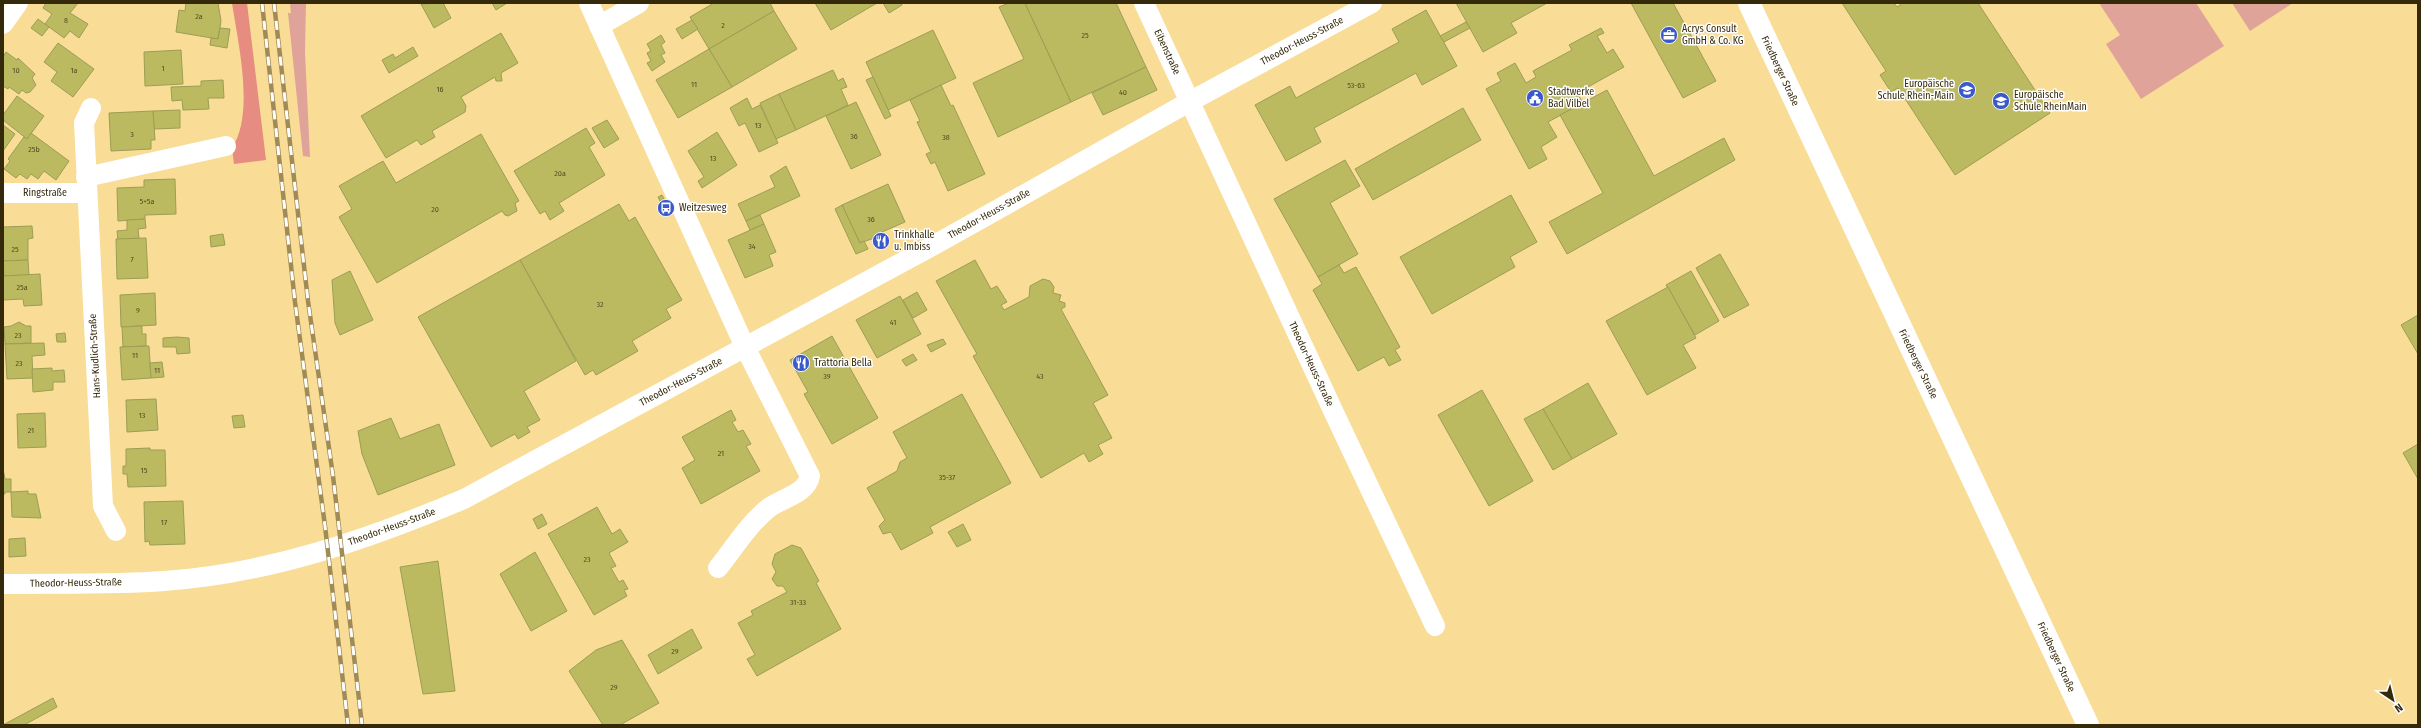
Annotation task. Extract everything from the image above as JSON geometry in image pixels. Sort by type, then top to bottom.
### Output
[{"type":"street","points":[[3,24],[18,3]]},
{"type":"street","points":[[589,3],[745,347],[810,476],[809,482],[804,488],[770,507],[756,520],[718,568]]},
{"type":"street","points":[[599,26],[639,3]]},
{"type":"street","name":"Eibenstraße","points":[[1144,3],[1189,102]]},
{"type":"street","name":"Theodor-Heuss-Straße","points":[[3,584],[164,582],[255,568],[350,543],[386,531],[464,499],[745,347],[1189,102],[1349,8],[1372,3]]},
{"type":"street","name":"Friedberger Straße","points":[[1749,3],[1850,222],[2088,725]]},
{"type":"street","name":"Theodor-Heuss-Straße","points":[[1189,102],[1435,626]]},
{"type":"street","name":"Hans-Kudlich-Straße","points":[[91,108],[84,123],[103,506],[116,531]]},
{"type":"street","points":[[87,185],[226,146]]},
{"type":"street","name":"Ringstraße","points":[[3,193],[87,185]]},
{"type":"shaded area","points":[[232,3],[247,3],[266,160],[234,164],[232,148],[239,134],[243,116],[244,97],[241,57]]},
{"type":"shaded area","points":[[290,3],[306,3],[305,52],[310,157],[303,156],[288,13],[291,13]]},
{"type":"shaded area","points":[[2099,3],[2196,3],[2224,46],[2141,99],[2106,44],[2120,35]]},
{"type":"shaded area","points":[[2232,3],[2293,3],[2250,31]]},
{"type":"building","points":[[46,3],[78,3],[70,13],[88,24],[79,38],[70,31],[64,38],[45,24],[52,14],[43,8]]},
{"type":"building","points":[[186,3],[218,3],[221,21],[218,39],[176,32],[179,10],[185,11]]},
{"type":"building","points":[[443,3],[451,18],[434,28],[421,4]]},
{"type":"building","points":[[492,3],[507,3],[496,10]]},
{"type":"building","points":[[714,3],[770,3],[774,11],[709,49],[690,17]]},
{"type":"building","points":[[815,3],[877,3],[831,30]]},
{"type":"building","points":[[883,3],[901,3],[902,5],[889,13]]},
{"type":"building","points":[[1009,3],[1025,3],[1071,102],[998,137],[973,83],[1024,59],[999,7]]},
{"type":"building","points":[[1025,3],[1116,3],[1146,67],[1071,102]]},
{"type":"building","points":[[1456,3],[1547,3],[1511,23],[1517,33],[1483,52]]},
{"type":"building","points":[[1631,3],[1673,3],[1716,81],[1683,98]]},
{"type":"building","name":"Europäische Schule Rhein-Main","points":[[1842,3],[1894,3],[1897,7],[1903,3],[1978,3],[2050,113],[1955,175],[1898,88],[1891,92],[1880,75],[1886,71]]},
{"type":"building","points":[[1426,10],[1457,66],[1422,85],[1416,73],[1314,128],[1321,142],[1286,161],[1255,105],[1290,86],[1296,98],[1399,42],[1392,29]]},
{"type":"building","points":[[774,11],[797,49],[732,87],[709,49]]},
{"type":"building","points":[[38,19],[49,27],[42,36],[31,28]]},
{"type":"building","points":[[692,20],[698,29],[682,39],[676,29]]},
{"type":"building","points":[[1466,22],[1470,28],[1444,42],[1440,36]]},
{"type":"building","points":[[220,28],[230,29],[227,48],[210,45],[211,38],[218,39]]},
{"type":"building","name":"Stadtwerke Bad Vilbel","points":[[1601,28],[1604,33],[1597,36],[1607,53],[1613,49],[1624,67],[1577,93],[1583,103],[1548,122],[1557,137],[1541,147],[1547,159],[1529,169],[1486,89],[1501,81],[1497,73],[1515,63],[1526,83],[1536,77],[1533,71],[1572,50],[1569,45]]},
{"type":"building","points":[[933,30],[956,78],[888,110],[866,62]]},
{"type":"building","points":[[501,33],[518,63],[501,73],[502,81],[496,81],[495,77],[461,97],[466,106],[465,112],[432,131],[435,137],[421,145],[417,140],[386,158],[361,116]]},
{"type":"building","points":[[661,35],[665,42],[661,45],[665,53],[661,55],[665,62],[652,71],[647,63],[651,61],[647,53],[651,51],[647,44]]},
{"type":"building","points":[[58,43],[94,69],[73,97],[51,81],[57,72],[44,62]]},
{"type":"building","points":[[413,47],[418,56],[389,73],[382,60],[393,54],[395,58]]},
{"type":"building","points":[[709,49],[732,87],[678,118],[656,80]]},
{"type":"building","points":[[181,50],[183,84],[145,86],[144,52]]},
{"type":"building","points":[[6,52],[17,60],[18,58],[35,74],[32,78],[36,85],[30,92],[26,93],[22,90],[19,94],[9,87],[8,89],[3,86],[3,57]]},
{"type":"building","points":[[1146,67],[1157,90],[1103,115],[1092,93]]},
{"type":"building","points":[[833,70],[838,81],[843,78],[847,87],[841,89],[848,105],[796,130],[779,94]]},
{"type":"building","points":[[873,77],[891,116],[885,119],[866,80]]},
{"type":"building","points":[[223,80],[224,98],[208,98],[209,109],[183,110],[182,100],[172,101],[171,87],[201,86],[201,81]]},
{"type":"building","points":[[941,85],[951,106],[953,105],[985,174],[948,191],[935,162],[931,164],[926,154],[931,152],[917,122],[920,121],[910,100]]},
{"type":"building","points":[[1607,90],[1654,176],[1724,138],[1735,160],[1567,254],[1549,222],[1603,193],[1560,115]]},
{"type":"building","points":[[779,94],[796,130],[776,139],[760,103]]},
{"type":"building","points":[[17,96],[44,116],[27,139],[3,120],[3,115]]},
{"type":"building","points":[[747,98],[752,109],[760,105],[778,143],[759,152],[745,123],[739,126],[730,108]]},
{"type":"building","points":[[856,102],[881,155],[851,169],[826,116]]},
{"type":"building","points":[[1463,108],[1481,140],[1373,200],[1355,169]]},
{"type":"building","points":[[180,110],[180,128],[154,129],[153,111]]},
{"type":"building","points":[[153,111],[155,140],[151,140],[151,149],[111,151],[109,113]]},
{"type":"building","points":[[607,120],[619,139],[604,148],[592,128]]},
{"type":"building","points":[[3,125],[15,134],[3,151]]},
{"type":"building","points":[[586,128],[595,143],[589,147],[605,175],[559,203],[564,211],[550,220],[545,211],[540,214],[514,171]]},
{"type":"building","points":[[717,132],[737,165],[702,188],[698,181],[704,177],[688,151]]},
{"type":"building","points":[[31,133],[69,161],[56,180],[44,171],[38,179],[31,174],[27,179],[20,174],[16,178],[4,169],[10,161],[8,159],[24,137],[27,139]]},
{"type":"building","points":[[481,134],[519,201],[515,203],[517,211],[508,216],[502,211],[377,283],[339,217],[352,209],[339,186],[383,161],[396,183]]},
{"type":"building","points":[[1345,160],[1360,186],[1330,203],[1358,254],[1318,277],[1274,199]]},
{"type":"building","points":[[786,166],[800,196],[746,221],[738,204],[775,187],[770,176]]},
{"type":"building","points":[[175,179],[176,214],[145,215],[145,219],[118,221],[117,188],[144,187],[144,180]]},
{"type":"building","points":[[888,184],[905,222],[882,232],[883,235],[860,243],[842,205]]},
{"type":"building","points":[[662,195],[666,203],[662,205],[658,197]]},
{"type":"building","points":[[1511,195],[1537,242],[1510,257],[1515,267],[1432,314],[1400,257]]},
{"type":"building","points":[[619,204],[629,221],[635,217],[682,300],[666,309],[671,318],[632,341],[638,351],[596,375],[593,370],[585,375],[520,260]]},
{"type":"building","points":[[842,205],[860,243],[864,241],[868,249],[856,254],[835,209]]},
{"type":"building","points":[[760,215],[764,224],[750,230],[746,221]]},
{"type":"building","points":[[145,219],[146,228],[138,229],[139,238],[118,240],[117,231],[127,230],[127,220]]},
{"type":"building","points":[[764,224],[776,252],[769,255],[773,266],[745,278],[728,240]]},
{"type":"building","points":[[32,226],[33,238],[28,239],[28,260],[3,261],[3,227]]},
{"type":"building","points":[[223,234],[225,245],[211,247],[210,236]]},
{"type":"building","points":[[146,238],[148,278],[117,279],[116,239]]},
{"type":"building","points":[[1720,254],[1749,305],[1724,318],[1696,268]]},
{"type":"building","points":[[28,260],[29,275],[4,276],[3,261]]},
{"type":"building","points":[[520,260],[576,361],[524,391],[540,420],[527,427],[530,432],[518,439],[515,434],[491,447],[418,317]]},
{"type":"building","points":[[975,260],[991,289],[997,286],[1007,302],[1001,305],[1004,310],[1029,297],[1030,286],[1043,279],[1050,281],[1054,287],[1053,293],[1061,295],[1059,301],[1065,303],[1065,307],[1061,309],[1108,395],[1093,403],[1112,438],[1098,445],[1103,454],[1089,462],[1084,453],[1041,478],[973,356],[977,354],[936,281]]},
{"type":"building","points":[[1339,265],[1344,273],[1356,267],[1400,347],[1395,350],[1401,360],[1389,366],[1384,357],[1358,371],[1313,290],[1322,284],[1318,277]]},
{"type":"building","points":[[350,271],[373,320],[340,335],[335,323],[332,280]]},
{"type":"building","points":[[1691,271],[1719,321],[1695,335],[1666,285]]},
{"type":"building","points":[[40,274],[42,305],[24,306],[23,299],[3,300],[3,276]]},
{"type":"building","points":[[1668,287],[1696,338],[1683,345],[1696,368],[1647,395],[1606,321]]},
{"type":"building","points":[[917,292],[927,310],[913,318],[903,300]]},
{"type":"building","points":[[155,293],[156,325],[121,327],[120,295]]},
{"type":"building","points":[[900,296],[921,334],[877,358],[856,320]]},
{"type":"building","points":[[2418,315],[2418,354],[2401,325]]},
{"type":"building","points":[[19,322],[26,326],[31,326],[31,343],[5,344],[4,327],[11,326]]},
{"type":"building","points":[[142,326],[142,334],[146,334],[146,346],[123,347],[122,327]]},
{"type":"building","points":[[65,333],[66,342],[57,342],[56,334]]},
{"type":"building","points":[[832,336],[878,418],[832,444],[804,394],[808,392],[790,360]]},
{"type":"building","points":[[163,338],[189,338],[190,353],[177,354],[176,347],[163,347]]},
{"type":"building","points":[[943,339],[946,344],[931,352],[927,345]]},
{"type":"building","points":[[44,343],[45,355],[32,356],[33,378],[7,379],[5,344]]},
{"type":"building","points":[[149,346],[151,378],[122,380],[120,347]]},
{"type":"building","points":[[913,354],[917,360],[906,366],[902,360]]},
{"type":"building","points":[[162,362],[164,377],[151,378],[150,363]]},
{"type":"building","points":[[52,368],[52,371],[64,370],[65,382],[53,382],[53,390],[33,392],[32,369]]},
{"type":"building","points":[[1588,383],[1617,434],[1572,459],[1543,409]]},
{"type":"building","points":[[1482,390],[1533,481],[1489,506],[1438,415]]},
{"type":"building","points":[[962,394],[1011,483],[930,527],[933,533],[901,550],[891,532],[883,534],[879,526],[885,520],[867,488],[897,471],[900,462],[907,458],[893,432]]},
{"type":"building","points":[[156,399],[158,430],[127,432],[126,400]]},
{"type":"building","points":[[1543,409],[1572,459],[1553,470],[1524,419]]},
{"type":"building","points":[[731,410],[736,420],[732,422],[738,432],[743,430],[751,444],[746,446],[760,471],[701,504],[682,468],[695,460],[682,437]]},
{"type":"building","points":[[45,413],[46,447],[18,448],[17,414]]},
{"type":"building","points":[[243,415],[245,427],[234,428],[232,416]]},
{"type":"building","points":[[391,418],[400,439],[439,424],[455,465],[378,495],[362,454],[358,431]]},
{"type":"building","points":[[2418,444],[2418,479],[2403,453]]},
{"type":"building","points":[[150,448],[150,450],[165,450],[166,486],[128,487],[127,474],[123,474],[123,466],[126,466],[126,449]]},
{"type":"building","points":[[3,469],[5,479],[11,479],[11,492],[5,492],[5,494],[3,494]]},
{"type":"building","points":[[28,491],[28,494],[36,494],[41,518],[12,517],[11,492]]},
{"type":"building","points":[[183,501],[185,544],[150,545],[149,541],[145,542],[144,502]]},
{"type":"building","points":[[597,507],[612,534],[620,529],[628,542],[609,553],[616,566],[611,568],[619,582],[623,580],[628,589],[624,590],[627,596],[594,615],[548,534]]},
{"type":"building","points":[[542,514],[547,524],[538,529],[533,519]]},
{"type":"building","points":[[963,524],[971,540],[957,547],[948,532]]},
{"type":"building","points":[[25,538],[26,556],[9,557],[9,539]]},
{"type":"building","points":[[792,545],[801,548],[819,581],[816,583],[841,629],[757,676],[747,659],[755,655],[738,623],[753,615],[751,611],[787,592],[783,586],[777,586],[772,579],[776,572],[772,564],[775,554]]},
{"type":"building","points":[[535,552],[567,611],[531,631],[500,574]]},
{"type":"building","points":[[438,561],[455,691],[423,694],[400,567]]},
{"type":"building","points":[[692,629],[702,648],[658,674],[648,655]]},
{"type":"building","points":[[622,640],[659,703],[620,725],[603,725],[569,671],[596,650]]},
{"type":"building","points":[[53,698],[57,707],[24,725],[3,725]]},
{"type":"railway","points":[[262,3],[295,302],[325,526],[348,725]]},
{"type":"railway","points":[[274,3],[308,301],[333,476],[362,725]]},
{"type":"place","name":"Acrys Consult GmbH & Co. KG","points":[[1669,35]]},
{"type":"place","name":"Europäische Schule Rhein-Main","points":[[1967,90]]},
{"type":"place","name":"Stadtwerke Bad Vilbel","points":[[1535,98]]},
{"type":"place","name":"Europäische Schule RheinMain","points":[[2001,101]]},
{"type":"place","name":"Weitzesweg","points":[[666,208]]},
{"type":"place","name":"Trinkhalle u. Imbiss","points":[[881,241]]},
{"type":"place","name":"Trattoria Bella","points":[[801,363]]}]
